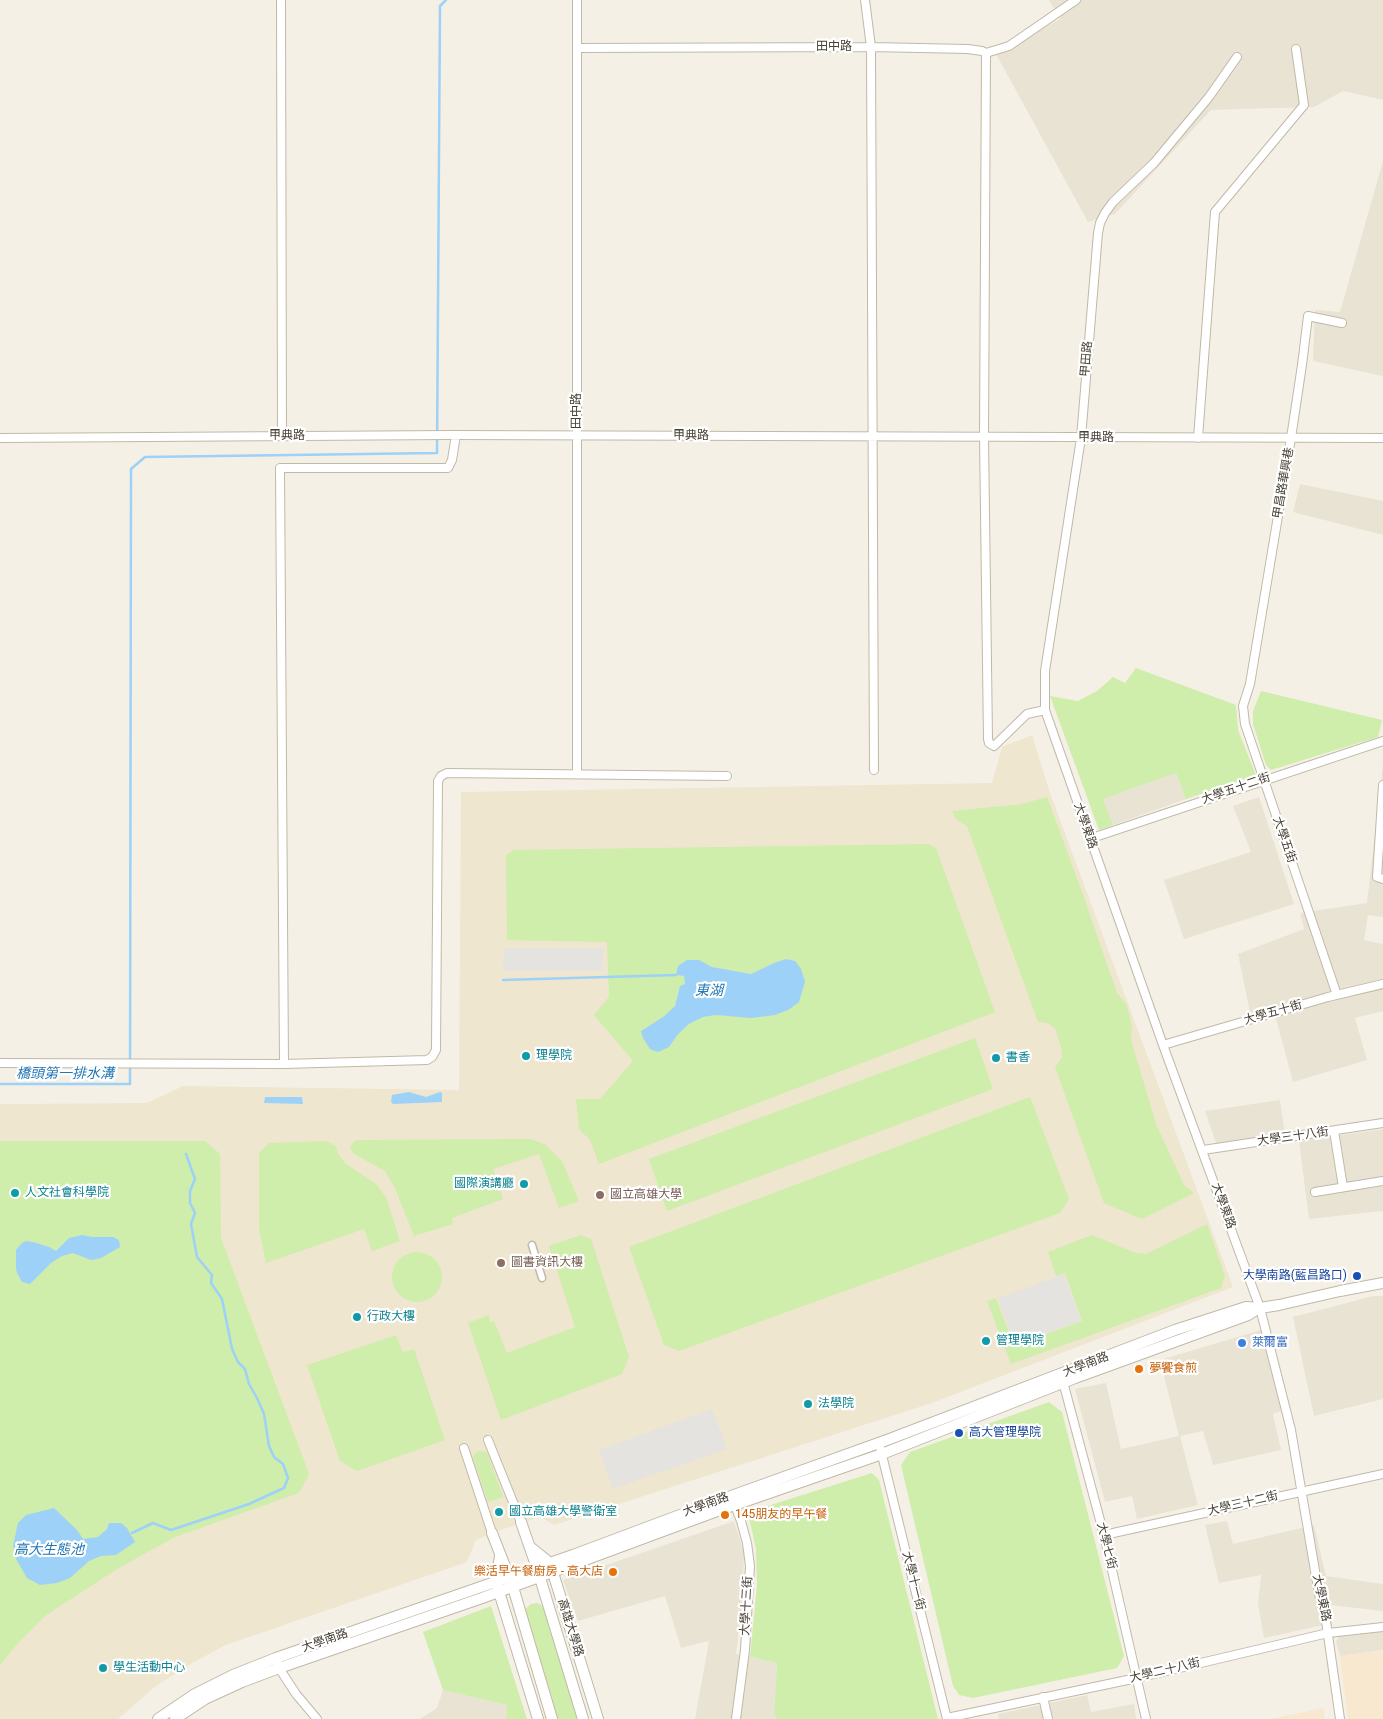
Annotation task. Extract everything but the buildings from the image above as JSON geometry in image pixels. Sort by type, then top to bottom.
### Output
[{"type":"street","points":[[281,0],[282,436]]},
{"type":"street","name":"田中路","points":[[577,0],[577,774]]},
{"type":"street","points":[[865,0],[871,47],[874,770]]},
{"type":"street","name":"田中路","points":[[577,48],[871,47],[968,49],[986,53],[1010,46],[1076,0]]},
{"type":"street","points":[[1198,438],[1215,212],[1304,105],[1296,49]]},
{"type":"street","points":[[986,53],[984,437],[989,743],[994,746],[1027,714],[1045,710]]},
{"type":"street","name":"甲田路","points":[[1045,710],[1045,671],[1081,438],[1100,222],[1113,202],[1154,163],[1209,97],[1237,57]]},
{"type":"street","name":"甲昌路華興巷","points":[[1250,684],[1291,438],[1308,316],[1342,323]]},
{"type":"street","points":[[284,1064],[280,468],[448,468],[452,460],[453,435]]},
{"type":"street","name":"甲典路","points":[[0,438],[453,435],[1383,438]]},
{"type":"street","name":"大學五街","points":[[1250,684],[1243,706],[1245,724],[1337,995]]},
{"type":"street","name":"大學東路","points":[[1045,710],[1163,1045],[1260,1308],[1291,1430],[1319,1594],[1328,1633],[1340,1719]]},
{"type":"street","name":"大學五十二街","points":[[1089,839],[1383,741]]},
{"type":"street","points":[[0,1063],[284,1064],[426,1060],[432,1057],[436,1050],[438,781],[441,776],[447,774],[726,776]]},
{"type":"street","points":[[1383,785],[1377,877],[1383,879]]},
{"type":"street","name":"大學五十街","points":[[1163,1045],[1337,995],[1383,984]]},
{"type":"street","name":"大學三十八街","points":[[1203,1150],[1383,1123]]},
{"type":"street","points":[[1334,1131],[1343,1187]]},
{"type":"street","points":[[1315,1192],[1383,1181]]},
{"type":"street","points":[[532,1245],[542,1278]]},
{"type":"street","name":"大學南路","points":[[733,1501],[882,1454],[1175,1330],[1246,1307],[1260,1308],[1383,1283]]},
{"type":"street","name":"大學南路","points":[[158,1719],[195,1694],[233,1674],[278,1663],[498,1587],[733,1501],[878,1443],[1062,1378]]},
{"type":"street","name":"大學七街","points":[[1062,1378],[1104,1535],[1146,1719]]},
{"type":"street","points":[[488,1440],[521,1522]]},
{"type":"street","name":"大學十一街","points":[[878,1443],[947,1718]]},
{"type":"street","points":[[464,1448],[492,1533],[511,1582],[552,1719]]},
{"type":"street","name":"大學三十二街","points":[[1104,1535],[1383,1474]]},
{"type":"street","name":"大學十三街","points":[[733,1501],[747,1543],[750,1566],[745,1650],[736,1719]]},
{"type":"street","name":"高雄大學路","points":[[521,1522],[583,1719]]},
{"type":"street","name":"高雄大學路","points":[[530,1546],[551,1568],[598,1719]]},
{"type":"street","points":[[500,1555],[498,1587],[538,1719]]},
{"type":"street","name":"大學二十八街","points":[[947,1718],[1137,1678],[1328,1633],[1383,1627]]},
{"type":"street","points":[[278,1663],[296,1694],[317,1719]]},
{"type":"street","name":"大學南路","points":[[175,1719],[205,1699],[278,1663]]},
{"type":"street","points":[[1043,1698],[1048,1719]]},
{"type":"shaded area","points":[[1049,0],[1383,0],[1383,100],[1343,91],[1314,107],[1211,110],[1115,214],[1088,222],[996,54],[1060,19]]},
{"type":"shaded area","points":[[1383,161],[1383,376],[1313,361],[1315,310],[1340,312]]},
{"type":"shaded area","points":[[1300,484],[1383,501],[1383,535],[1293,512]]},
{"type":"shaded area","name":"國立高雄大學","points":[[1032,735],[1049,790],[1233,1287],[932,1403],[554,1525],[540,1517],[492,1533],[476,1540],[467,1562],[226,1645],[194,1662],[156,1686],[118,1719],[0,1719],[0,1104],[147,1103],[183,1086],[459,1090],[461,792],[992,783],[1002,747]]},
{"type":"shaded area","points":[[1383,764],[1383,917],[1368,915],[1364,940],[1383,944],[1383,1011],[1355,1018],[1367,1060],[1293,1082],[1275,1015],[1252,1022],[1238,954],[1304,929],[1300,913],[1367,903]]},
{"type":"shaded area","points":[[1176,773],[1186,799],[1113,825],[1103,799]]},
{"type":"shaded area","points":[[1259,797],[1294,904],[1184,939],[1164,880],[1251,852],[1233,806]]},
{"type":"shaded area","points":[[504,948],[603,948],[603,971],[503,971]]},
{"type":"shaded area","points":[[1280,1100],[1285,1135],[1216,1143],[1205,1111]]},
{"type":"shaded area","points":[[1383,1129],[1383,1211],[1309,1219],[1299,1141]]},
{"type":"shaded area","points":[[1064,1274],[1081,1321],[1014,1345],[998,1298]]},
{"type":"shaded area","points":[[1373,1296],[1383,1296],[1383,1399],[1314,1416],[1293,1317]]},
{"type":"shaded area","points":[[1261,1330],[1281,1411],[1273,1414],[1281,1450],[1213,1465],[1203,1431],[1180,1436],[1198,1505],[1137,1519],[1132,1496],[1105,1502],[1075,1389],[1106,1383],[1121,1449],[1179,1436],[1160,1360]]},
{"type":"shaded area","points":[[712,1409],[727,1449],[613,1489],[599,1450]]},
{"type":"shaded area","points":[[734,1521],[744,1553],[742,1605],[736,1654],[777,1663],[774,1712],[777,1719],[695,1719],[709,1641],[681,1648],[665,1596],[578,1621],[563,1580]]},
{"type":"shaded area","points":[[1227,1521],[1233,1544],[1314,1525],[1326,1576],[1383,1584],[1383,1611],[1331,1605],[1332,1623],[1264,1638],[1258,1604],[1261,1575],[1219,1583],[1205,1525]]},
{"type":"shaded area","points":[[1383,1629],[1383,1650],[1340,1656],[1336,1642],[1339,1636]]},
{"type":"shaded area","points":[[1383,1650],[1383,1719],[1348,1719],[1340,1656]]},
{"type":"shaded area","points":[[443,1690],[507,1705],[506,1719],[420,1719],[437,1708]]},
{"type":"shaded area","points":[[1087,1695],[1091,1712],[1134,1704],[1136,1719],[1053,1719],[1053,1717],[1044,1719],[999,1719],[998,1714]]},
{"type":"shaded area","points":[[1323,1708],[1325,1719],[1271,1719]]},
{"type":"green space","points":[[1136,668],[1236,705],[1238,730],[1256,775],[1186,799],[1176,773],[1103,799],[1113,825],[1099,830],[1050,696],[1078,701],[1097,691],[1113,677],[1125,683]]},
{"type":"green space","points":[[1261,691],[1382,720],[1378,737],[1271,770],[1266,765],[1253,724],[1253,711]]},
{"type":"green space","points":[[1047,797],[1117,993],[1127,1005],[1132,1027],[1131,1040],[1156,1124],[1184,1185],[1194,1193],[1142,1219],[1104,1203],[1055,1067],[1062,1058],[1061,1047],[1055,1028],[1047,1023],[1038,1022],[967,826],[956,819],[952,811],[1022,804]]},
{"type":"green space","points":[[928,844],[936,848],[995,1012],[599,1164],[590,1140],[579,1129],[576,1099],[600,1099],[633,1061],[594,1015],[609,997],[607,942],[507,940],[506,855],[514,850]],"holes":[[[786,959],[795,961],[729,1016],[703,1017],[689,1024],[678,1034],[669,1047],[641,1031],[663,1017],[675,1006],[680,986],[685,985],[684,976],[676,975],[678,966],[687,960],[751,974]]]},
{"type":"green space","points":[[975,1038],[993,1089],[667,1211],[649,1159]]},
{"type":"green space","points":[[1030,1097],[1069,1199],[1060,1213],[679,1351],[664,1345],[629,1247]]},
{"type":"green space","points":[[531,1139],[546,1145],[562,1161],[579,1201],[559,1208],[539,1154],[493,1169],[503,1199],[452,1218],[453,1224],[414,1236],[395,1188],[385,1171],[354,1154],[350,1147],[354,1141],[360,1140]]},
{"type":"green space","points":[[0,1141],[205,1141],[220,1154],[221,1238],[309,1474],[299,1493],[175,1537],[117,1569],[45,1616],[19,1642],[0,1665]]},
{"type":"green space","points":[[326,1141],[336,1146],[338,1154],[346,1164],[376,1184],[386,1197],[400,1241],[372,1251],[364,1229],[266,1263],[259,1228],[259,1153],[269,1143]]},
{"type":"green space","points":[[1207,1224],[1225,1276],[1221,1288],[1011,1364],[987,1301],[996,1298],[1014,1346],[1082,1321],[1065,1273],[1056,1276],[1048,1252],[1092,1235],[1136,1253],[1146,1254]]},
{"type":"green space","points":[[581,1235],[591,1239],[629,1357],[622,1374],[501,1420],[468,1323],[489,1315],[490,1322],[494,1321],[507,1353],[575,1327],[549,1246]]},
{"type":"green space","points":[[412,1252],[422,1252],[435,1259],[442,1272],[442,1282],[435,1295],[422,1302],[412,1302],[403,1298],[396,1291],[392,1282],[392,1272],[396,1263],[403,1256]]},
{"type":"green space","points":[[396,1335],[403,1352],[414,1349],[445,1440],[357,1471],[340,1461],[307,1365]]},
{"type":"green space","points":[[1049,1402],[1062,1412],[1124,1656],[1117,1668],[973,1698],[959,1695],[953,1686],[901,1465],[910,1452]]},
{"type":"green space","points":[[479,1451],[487,1452],[503,1497],[488,1502],[473,1457]]},
{"type":"green space","points":[[872,1473],[879,1480],[938,1719],[777,1719],[774,1713],[777,1663],[750,1657],[757,1585],[756,1549],[749,1518],[755,1510]]},
{"type":"green space","points":[[537,1603],[545,1611],[578,1719],[556,1719],[525,1609],[531,1604]]},
{"type":"green space","points":[[491,1606],[527,1719],[506,1719],[507,1705],[443,1690],[423,1632]]},
{"type":"water","name":"東湖","points":[[786,959],[795,961],[801,969],[805,982],[799,1002],[788,1010],[775,1015],[751,1018],[716,1015],[703,1017],[689,1024],[678,1034],[669,1047],[658,1052],[650,1049],[643,1038],[641,1031],[663,1017],[675,1006],[680,986],[685,984],[684,976],[676,975],[678,966],[687,960],[699,960],[712,967],[751,974]]},
{"type":"water","points":[[409,1092],[426,1097],[440,1092],[442,1093],[442,1102],[393,1104],[391,1102],[392,1095]]},
{"type":"water","points":[[265,1097],[302,1097],[303,1104],[264,1103]]},
{"type":"water","points":[[82,1235],[113,1237],[119,1240],[120,1247],[101,1258],[91,1260],[73,1253],[62,1256],[51,1263],[30,1284],[22,1282],[16,1268],[16,1250],[22,1243],[26,1241],[33,1242],[56,1251],[69,1238]]},
{"type":"water","name":"高大生態池","points":[[54,1508],[77,1530],[83,1539],[98,1537],[107,1529],[109,1523],[121,1523],[127,1528],[135,1542],[116,1555],[101,1556],[89,1561],[70,1578],[57,1583],[40,1585],[27,1578],[16,1559],[13,1546],[18,1523],[26,1515]]},
{"type":"waterway","name":"橋頭第一排水溝","points":[[0,1084],[130,1084],[131,469],[145,457],[437,453],[440,6],[446,0]]},
{"type":"waterway","points":[[503,980],[676,975]]},
{"type":"waterway","points":[[132,1533],[153,1523],[171,1530],[249,1504],[284,1488],[288,1478],[283,1464],[274,1457],[269,1446],[264,1414],[249,1384],[245,1369],[238,1362],[232,1349],[222,1299],[211,1283],[212,1275],[197,1257],[191,1224],[195,1213],[190,1203],[190,1191],[195,1179],[186,1154]]},
{"type":"place","name":"理學院","points":[[526,1056]]},
{"type":"place","name":"書香","points":[[996,1058]]},
{"type":"place","name":"國際演講廳","points":[[524,1184]]},
{"type":"place","name":"人文社會科學院","points":[[15,1193]]},
{"type":"place","name":"國立高雄大學","points":[[600,1195]]},
{"type":"place","name":"圖書資訊大樓","points":[[501,1263]]},
{"type":"place","name":"大學南路(藍昌路口)","points":[[1357,1276]]},
{"type":"place","name":"行政大樓","points":[[357,1317]]},
{"type":"place","name":"管理學院","points":[[986,1341]]},
{"type":"place","name":"萊爾富","points":[[1242,1343]]},
{"type":"place","name":"夢饗食煎","points":[[1139,1369]]},
{"type":"place","name":"法學院","points":[[808,1404]]},
{"type":"place","name":"高大管理學院","points":[[959,1433]]},
{"type":"place","name":"國立高雄大學警衛室","points":[[499,1512]]},
{"type":"place","name":"145朋友的早午餐","points":[[725,1515]]},
{"type":"place","name":"樂活早午餐廚房 - 高大店","points":[[613,1572]]},
{"type":"place","name":"學生活動中心","points":[[103,1668]]}]
